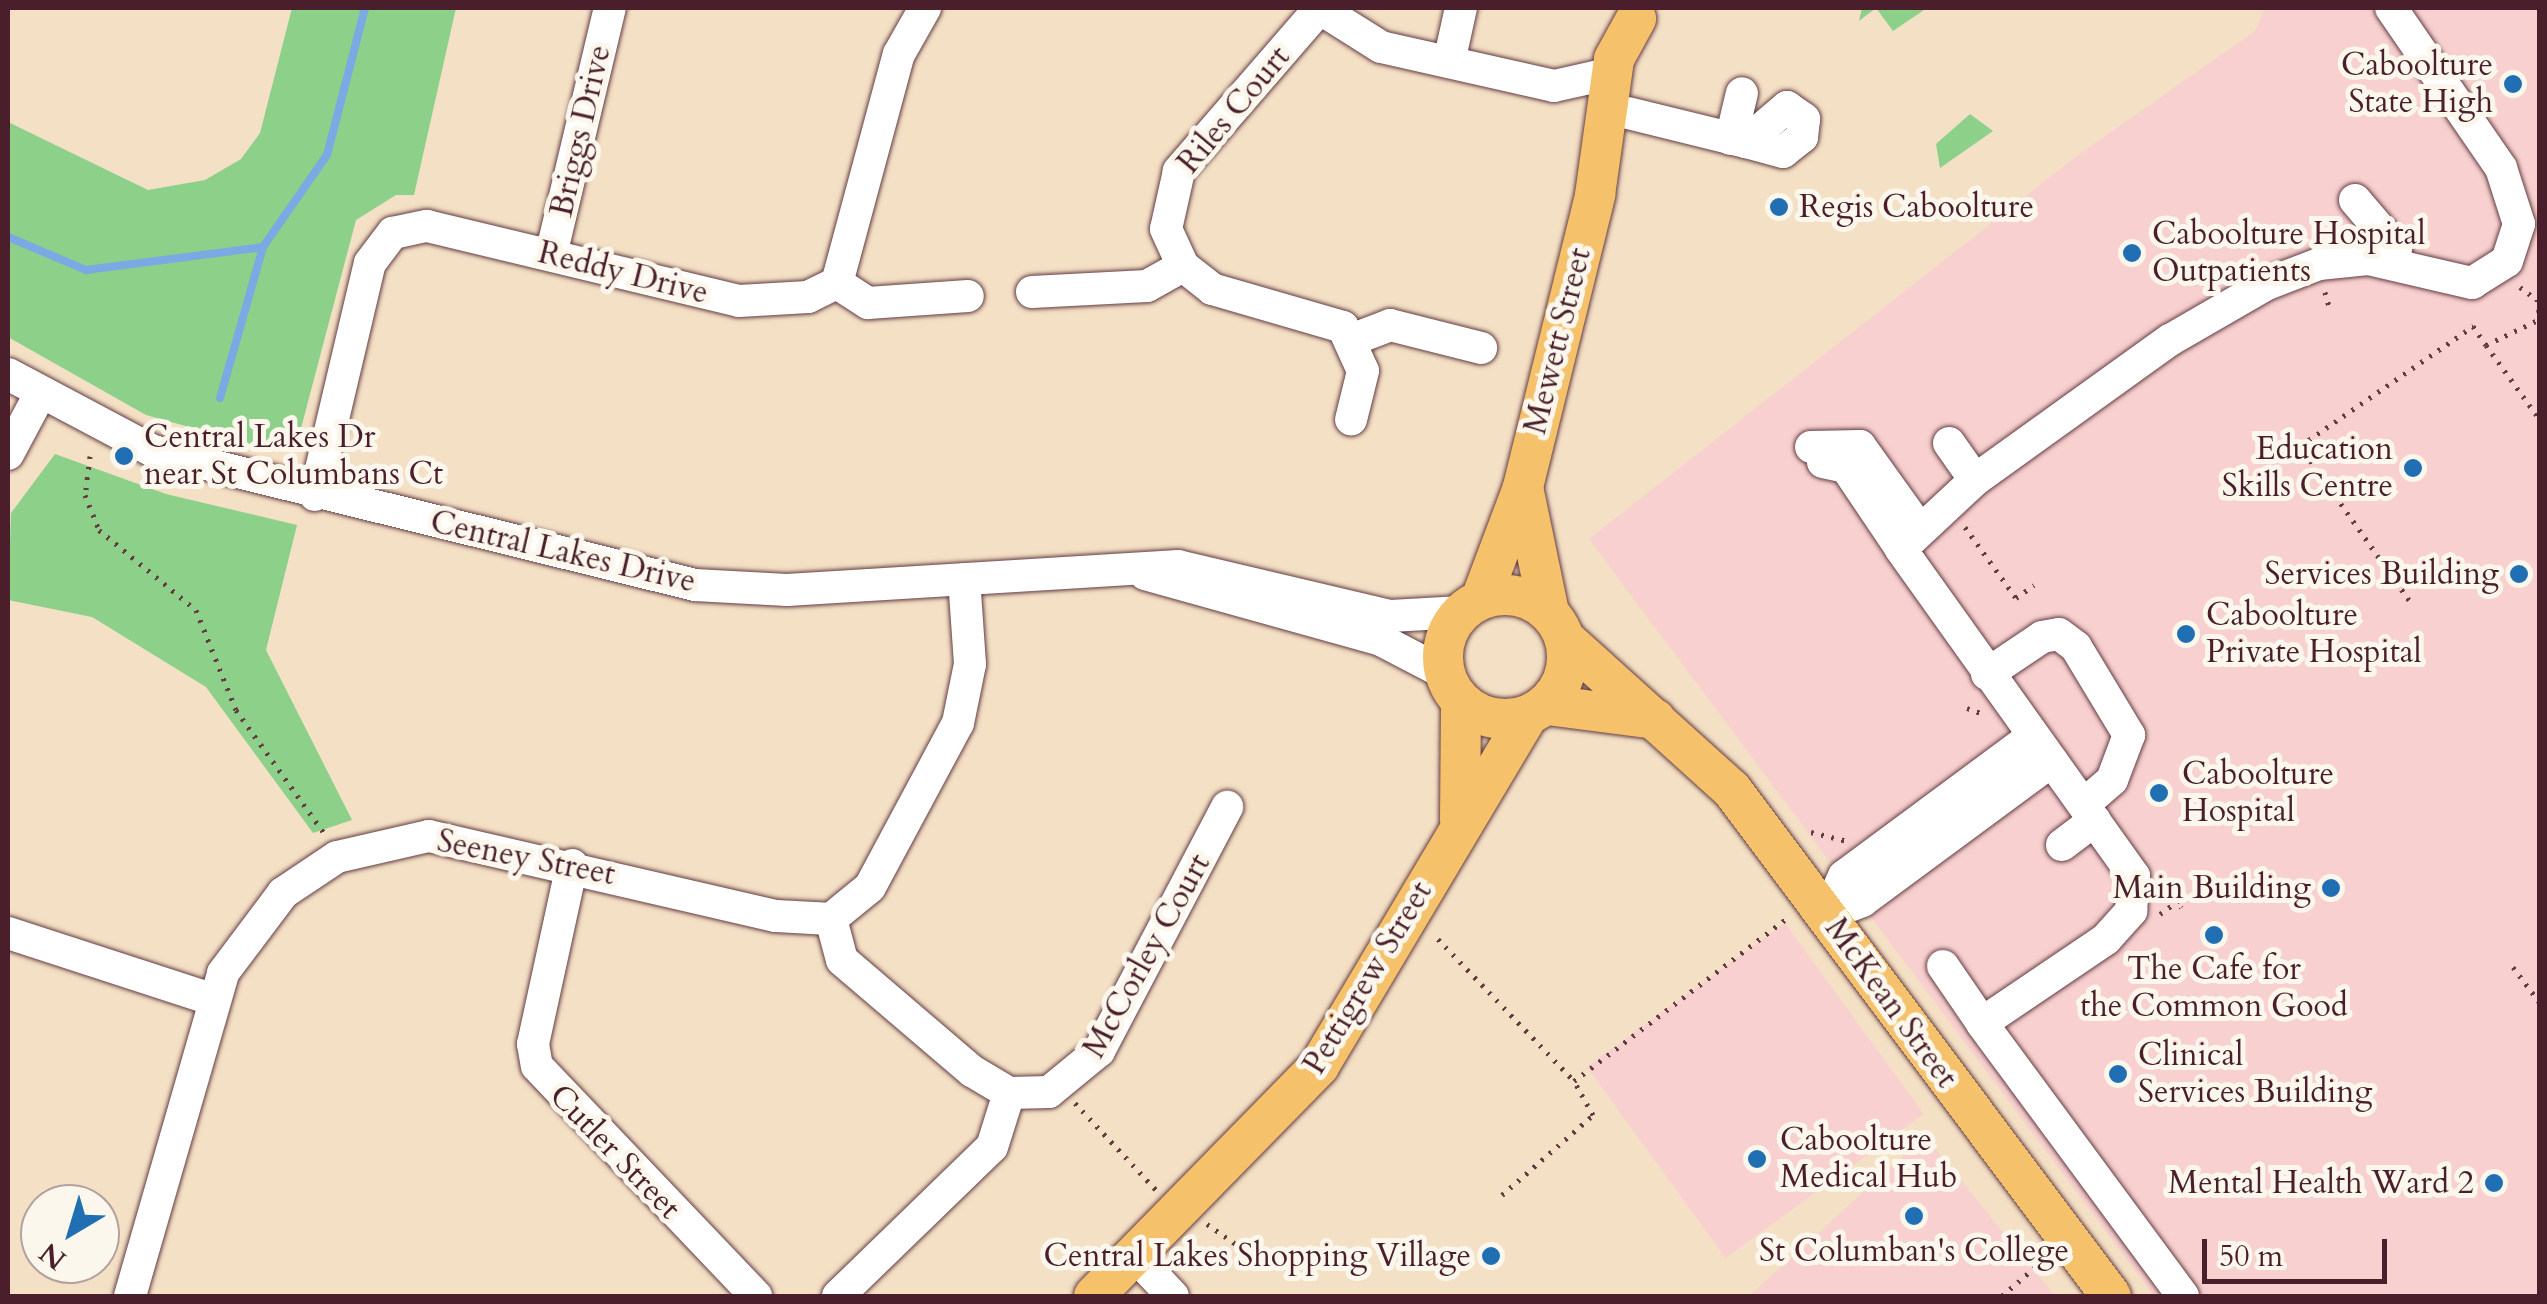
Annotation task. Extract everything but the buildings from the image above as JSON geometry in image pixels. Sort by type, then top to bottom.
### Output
[{"type":"main road","name":"Mewett Street","points":[[1614,121],[1612,73],[1637,13]]},
{"type":"main road","name":"Mewett Street","points":[[1471,605],[1523,487],[1637,13]]},
{"type":"main road","name":"Mewett Street","points":[[1523,487],[1557,626]]},
{"type":"main road","points":[[1537,710],[1566,675],[1557,626],[1517,596],[1471,605],[1445,640],[1453,687],[1492,718],[1537,710],[1659,720]]},
{"type":"main road","name":"McKean Street","points":[[1557,626],[1708,760],[1806,916],[2111,1296]]},
{"type":"main road","name":"Pettigrew Street","points":[[1453,687],[1460,820]]},
{"type":"main road","name":"Pettigrew Street","points":[[1094,1296],[1319,1066],[1460,820],[1537,710]]},
{"type":"street","name":"Briggs Drive","points":[[552,255],[610,8]]},
{"type":"street","points":[[925,8],[899,54],[836,282],[868,303],[968,296]]},
{"type":"street","points":[[1319,8],[1356,38],[1554,86],[1614,121],[1739,141],[1742,93]]},
{"type":"street","name":"Riles Court","points":[[1183,266],[1165,210],[1179,171],[1319,8]]},
{"type":"street","points":[[1449,62],[1461,8]]},
{"type":"street","points":[[1914,532],[1974,480],[2170,340],[2267,284],[2319,264],[2381,260],[2472,283],[2507,262],[2520,224],[2501,168],[2391,8]]},
{"type":"street","points":[[1554,86],[1612,73]]},
{"type":"street","name":"Reddy Drive","points":[[315,494],[380,247],[427,226],[739,302],[808,297],[836,282]]},
{"type":"street","points":[[1032,292],[1147,286],[1183,266],[1212,289],[1328,320],[1354,339],[1363,371],[1351,420]]},
{"type":"street","points":[[1354,339],[1390,325],[1481,348]]},
{"type":"street","name":"Central Lakes Drive","points":[[8,374],[153,451],[695,585],[1145,574],[1178,566],[1390,616],[1471,605]]},
{"type":"street","points":[[8,454],[40,394]]},
{"type":"street","points":[[1949,444],[1974,480]]},
{"type":"street","points":[[1835,455],[1914,532],[1987,674],[2134,876],[2132,911],[2106,939],[1982,1023]]},
{"type":"street","name":"Central Lakes Drive","points":[[1145,574],[1382,640],[1453,687]]},
{"type":"street","points":[[838,1296],[992,1147],[1009,1093],[860,978],[842,960],[831,919],[870,887],[958,723],[970,664],[964,579]]},
{"type":"street","points":[[1987,674],[2042,637],[2059,634],[2076,647],[2128,734],[2112,780],[2062,844]]},
{"type":"street","points":[[1806,916],[1862,901],[2042,748]]},
{"type":"street","name":"McCorley Court","points":[[1009,1093],[1067,1084],[1099,1050],[1228,807]]},
{"type":"street","name":"Seeney Street","points":[[130,1296],[214,1000],[260,917],[336,857],[429,836],[572,865],[776,916],[831,919]]},
{"type":"street","name":"Cutler Street","points":[[572,865],[533,1044],[537,1066],[756,1296]]},
{"type":"street","points":[[8,933],[214,1000]]},
{"type":"street","points":[[1942,966],[2183,1296]]},
{"type":"street","points":[[1136,1256],[1172,1296]]},
{"type":"path","points":[[2486,345],[2540,318],[2540,298]]},
{"type":"path","points":[[2409,600],[2300,446],[2472,326],[2540,420]]},
{"type":"path","points":[[90,456],[85,495],[100,530],[196,610],[236,710],[328,840]]},
{"type":"path","points":[[1574,1081],[1806,916]]},
{"type":"path","points":[[1438,939],[1574,1081],[1593,1115],[1502,1194]]},
{"type":"path","points":[[2513,967],[2540,1003]]},
{"type":"path","points":[[1067,1084],[1158,1192],[1168,1182]]},
{"type":"path","points":[[1198,1214],[1253,1256]]},
{"type":"path","points":[[2002,1296],[2042,1261]]},
{"type":"shaded area","name":"Caboolture Hospital","points":[[2265,8],[2539,8],[2539,1296],[2154,1296],[1589,539],[2077,156],[2255,31]]},
{"type":"shaded area","points":[[1785,923],[1924,1114],[1726,1258],[1587,1067]]},
{"type":"shaded area","name":"St Columban's College","points":[[1925,1136],[2055,1296],[1749,1296]]},
{"type":"green space","points":[[292,8],[456,8],[414,195],[396,195],[356,220],[300,432],[279,452],[146,415],[8,337],[8,122],[148,190],[205,180],[241,159],[260,133]]},
{"type":"green space","points":[[1862,8],[1876,8],[1859,21]]},
{"type":"green space","points":[[1876,8],[1927,8],[1893,31]]},
{"type":"green space","points":[[1970,114],[1993,131],[1940,168],[1936,144]]},
{"type":"green space","points":[[55,454],[166,494],[297,525],[266,650],[352,820],[313,833],[206,687],[92,617],[8,600],[11,513]]},
{"type":"waterway","points":[[8,237],[86,270],[263,247],[327,155],[365,8]]},
{"type":"waterway","points":[[220,398],[263,247]]},
{"type":"place","name":"Caboolture State High","points":[[2513,84]]},
{"type":"place","name":"Regis Caboolture","points":[[1779,207]]},
{"type":"place","name":"Caboolture Hospital Outpatients","points":[[2132,253]]},
{"type":"place","name":"Central Lakes Dr near St Columbans Ct","points":[[124,456]]},
{"type":"place","name":"Education Skills Centre","points":[[2413,468]]},
{"type":"place","name":"Services Building","points":[[2519,574]]},
{"type":"place","name":"Caboolture Private Hospital","points":[[2186,634]]},
{"type":"place","name":"Caboolture Hospital","points":[[2159,793]]},
{"type":"place","name":"Main Building","points":[[2331,888]]},
{"type":"place","name":"The Cafe for the Common Good","points":[[2214,935]]},
{"type":"place","name":"Clinical Services Building","points":[[2118,1074]]},
{"type":"place","name":"Caboolture Medical Hub","points":[[1757,1159]]},
{"type":"place","name":"Mental Health Ward 2","points":[[2494,1183]]},
{"type":"place","name":"St Columban's College","points":[[1914,1216]]},
{"type":"place","name":"Central Lakes Shopping Village","points":[[1491,1256]]}]
